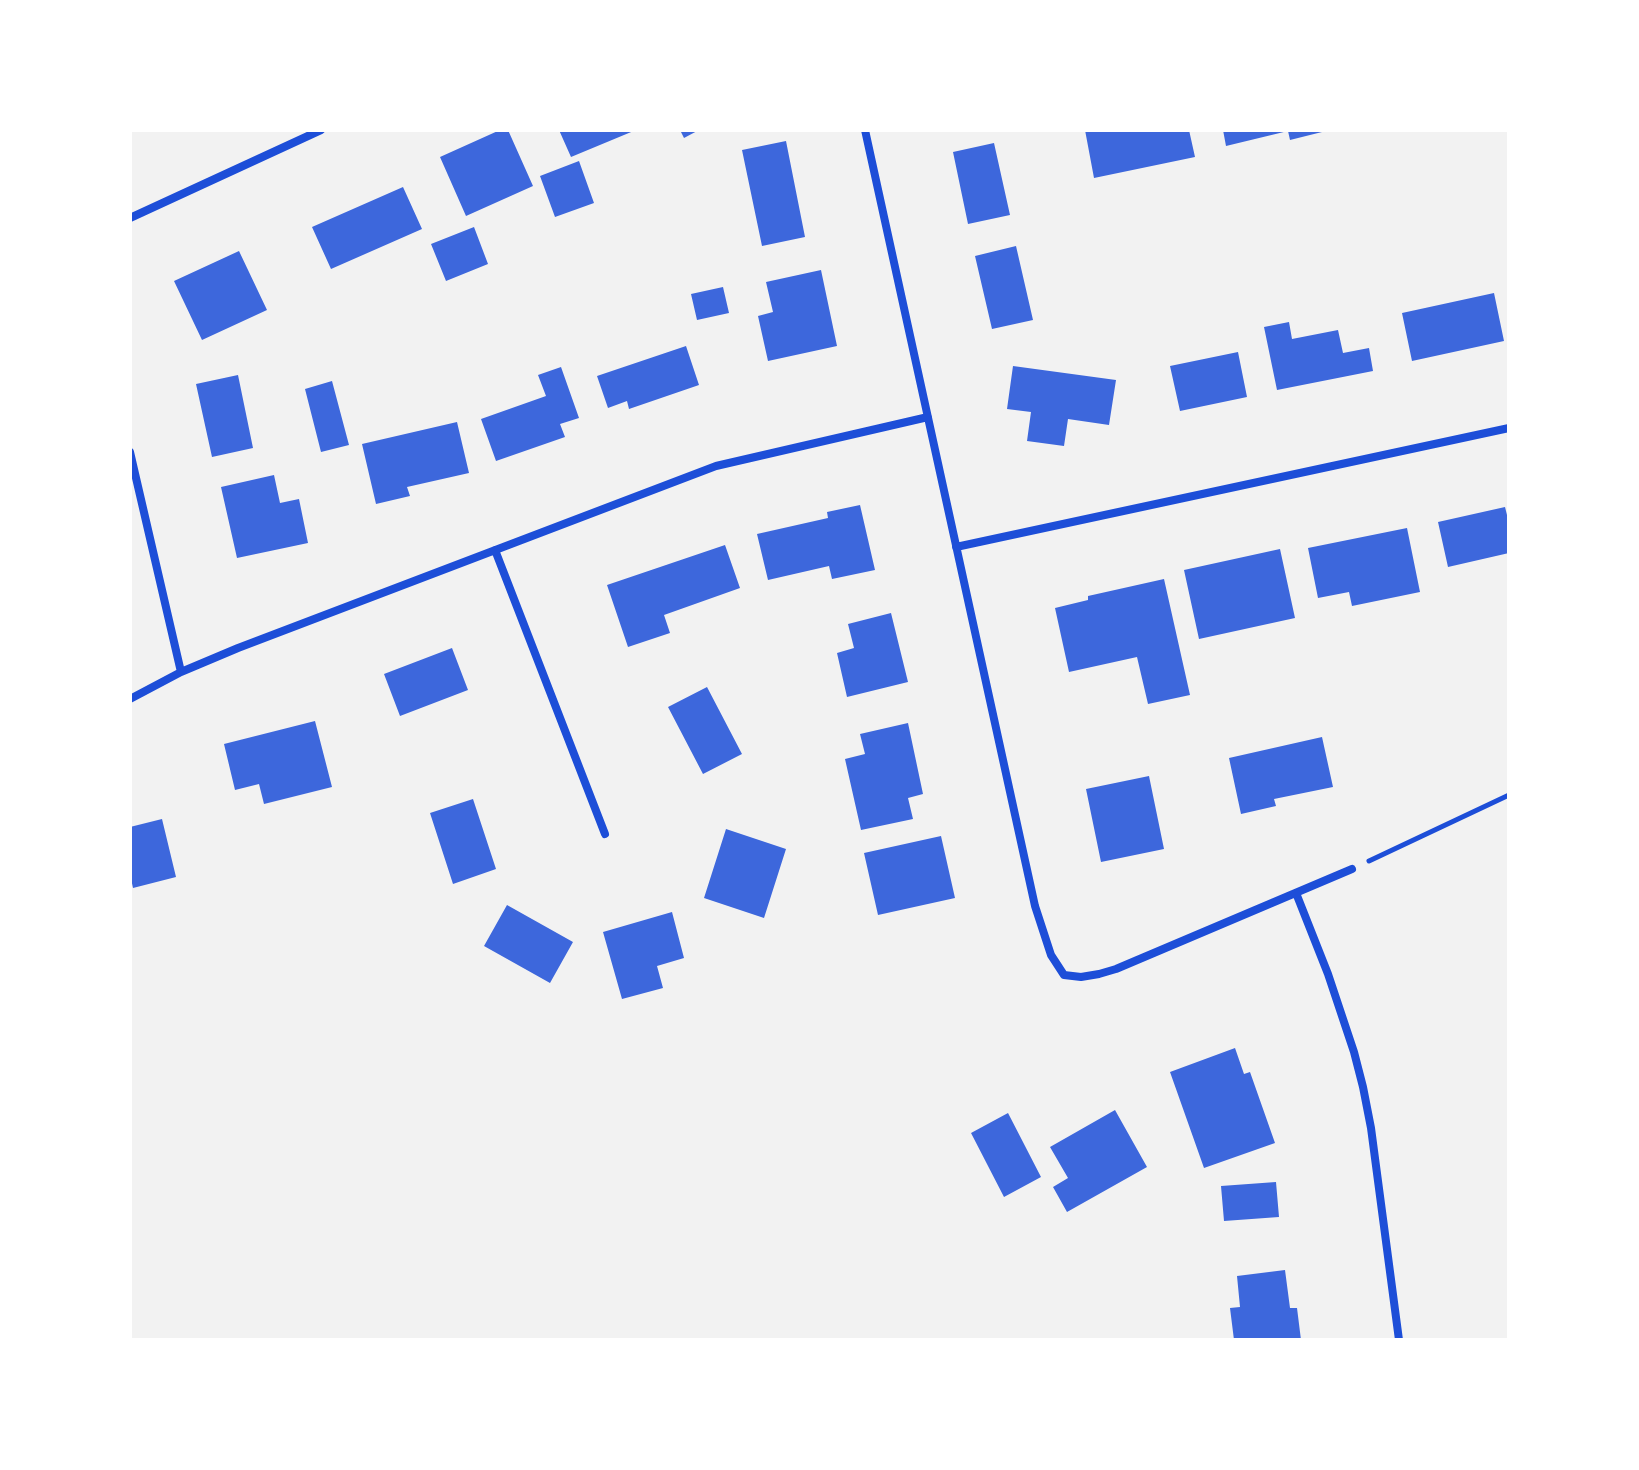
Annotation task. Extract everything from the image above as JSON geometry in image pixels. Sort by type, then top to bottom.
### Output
[{"type":"street","points":[[130,218],[321,130]]},
{"type":"street","points":[[865,130],[1035,906],[1051,955],[1064,975],[1081,977],[1116,969],[1352,869]]},
{"type":"street","points":[[130,699],[181,672],[238,648],[716,466],[928,417]]},
{"type":"street","points":[[956,547],[1509,428]]},
{"type":"street","points":[[130,452],[181,672]]},
{"type":"street","points":[[495,550],[605,834]]},
{"type":"street","points":[[1296,893],[1332,987],[1363,1087],[1399,1340]]},
{"type":"path","points":[[1352,869],[1509,795]]},
{"type":"building","points":[[500,130],[508,130],[533,186],[466,216],[440,157]]},
{"type":"building","points":[[559,130],[636,130],[571,157]]},
{"type":"building","points":[[680,130],[699,130],[684,138]]},
{"type":"building","points":[[1085,130],[1189,130],[1195,157],[1094,178]]},
{"type":"building","points":[[1223,130],[1326,131],[1290,140],[1288,131],[1226,146]]},
{"type":"building","points":[[786,141],[805,237],[762,246],[742,150]]},
{"type":"building","points":[[994,143],[1010,215],[968,224],[953,152]]},
{"type":"building","points":[[579,161],[594,203],[555,217],[540,176]]},
{"type":"building","points":[[403,187],[422,229],[331,269],[312,227]]},
{"type":"building","points":[[474,227],[488,264],[446,281],[431,244]]},
{"type":"building","points":[[1016,246],[1033,320],[992,329],[975,256]]},
{"type":"building","points":[[239,251],[267,310],[202,340],[174,281]]},
{"type":"building","points":[[821,270],[837,346],[768,361],[758,316],[773,312],[766,282]]},
{"type":"building","points":[[723,287],[729,313],[697,320],[691,294]]},
{"type":"building","points":[[1494,293],[1504,341],[1412,361],[1402,313]]},
{"type":"building","points":[[1289,322],[1292,339],[1338,330],[1343,353],[1369,348],[1373,371],[1277,390],[1264,327]]},
{"type":"building","points":[[686,346],[699,385],[629,409],[627,401],[608,408],[597,376]]},
{"type":"building","points":[[1238,352],[1247,397],[1180,411],[1170,366]]},
{"type":"building","points":[[1013,366],[1116,380],[1109,425],[1068,419],[1064,446],[1027,441],[1031,412],[1007,409]]},
{"type":"building","points":[[561,367],[579,418],[560,424],[565,437],[496,461],[481,419],[546,396],[538,375]]},
{"type":"building","points":[[238,375],[253,448],[212,457],[196,384]]},
{"type":"building","points":[[332,381],[349,445],[321,452],[305,389]]},
{"type":"building","points":[[457,422],[469,473],[407,487],[410,496],[376,504],[362,444]]},
{"type":"building","points":[[274,475],[280,503],[299,499],[308,543],[237,558],[221,487]]},
{"type":"building","points":[[860,505],[875,570],[832,579],[829,566],[768,580],[757,534],[828,518],[827,512]]},
{"type":"building","points":[[1505,507],[1509,514],[1509,553],[1448,567],[1438,522]]},
{"type":"building","points":[[1407,528],[1420,592],[1352,606],[1349,592],[1318,598],[1308,548]]},
{"type":"building","points":[[725,545],[740,588],[664,615],[670,633],[628,647],[607,585]]},
{"type":"building","points":[[1280,549],[1295,618],[1199,639],[1184,570]]},
{"type":"building","points":[[1164,579],[1190,695],[1148,704],[1137,657],[1069,672],[1055,608],[1088,600],[1088,596]]},
{"type":"building","points":[[891,613],[908,682],[847,697],[837,653],[854,648],[848,624]]},
{"type":"building","points":[[452,648],[468,690],[400,716],[384,674]]},
{"type":"building","points":[[707,687],[742,754],[703,774],[668,707]]},
{"type":"building","points":[[315,721],[332,787],[264,804],[259,784],[235,790],[224,744]]},
{"type":"building","points":[[908,723],[923,794],[908,798],[913,819],[861,830],[845,759],[865,754],[860,734]]},
{"type":"building","points":[[1322,737],[1333,787],[1274,799],[1276,806],[1241,814],[1229,758]]},
{"type":"building","points":[[1149,776],[1164,849],[1101,862],[1086,789]]},
{"type":"building","points":[[473,799],[496,869],[453,884],[430,813]]},
{"type":"building","points":[[162,819],[176,877],[133,888],[130,827]]},
{"type":"building","points":[[726,829],[786,849],[764,918],[704,898]]},
{"type":"building","points":[[941,836],[955,898],[878,915],[864,853]]},
{"type":"building","points":[[507,905],[573,942],[550,983],[484,946]]},
{"type":"building","points":[[672,912],[684,958],[657,966],[663,988],[622,999],[603,932]]},
{"type":"building","points":[[1235,1048],[1244,1074],[1250,1072],[1275,1143],[1204,1168],[1170,1072]]},
{"type":"building","points":[[1115,1110],[1147,1167],[1067,1212],[1053,1187],[1068,1178],[1050,1147]]},
{"type":"building","points":[[1008,1113],[1041,1177],[1004,1197],[971,1133]]},
{"type":"building","points":[[1276,1182],[1279,1217],[1224,1221],[1221,1186]]},
{"type":"building","points":[[1285,1270],[1290,1308],[1297,1308],[1301,1340],[1234,1340],[1230,1308],[1240,1307],[1237,1276]]}]
